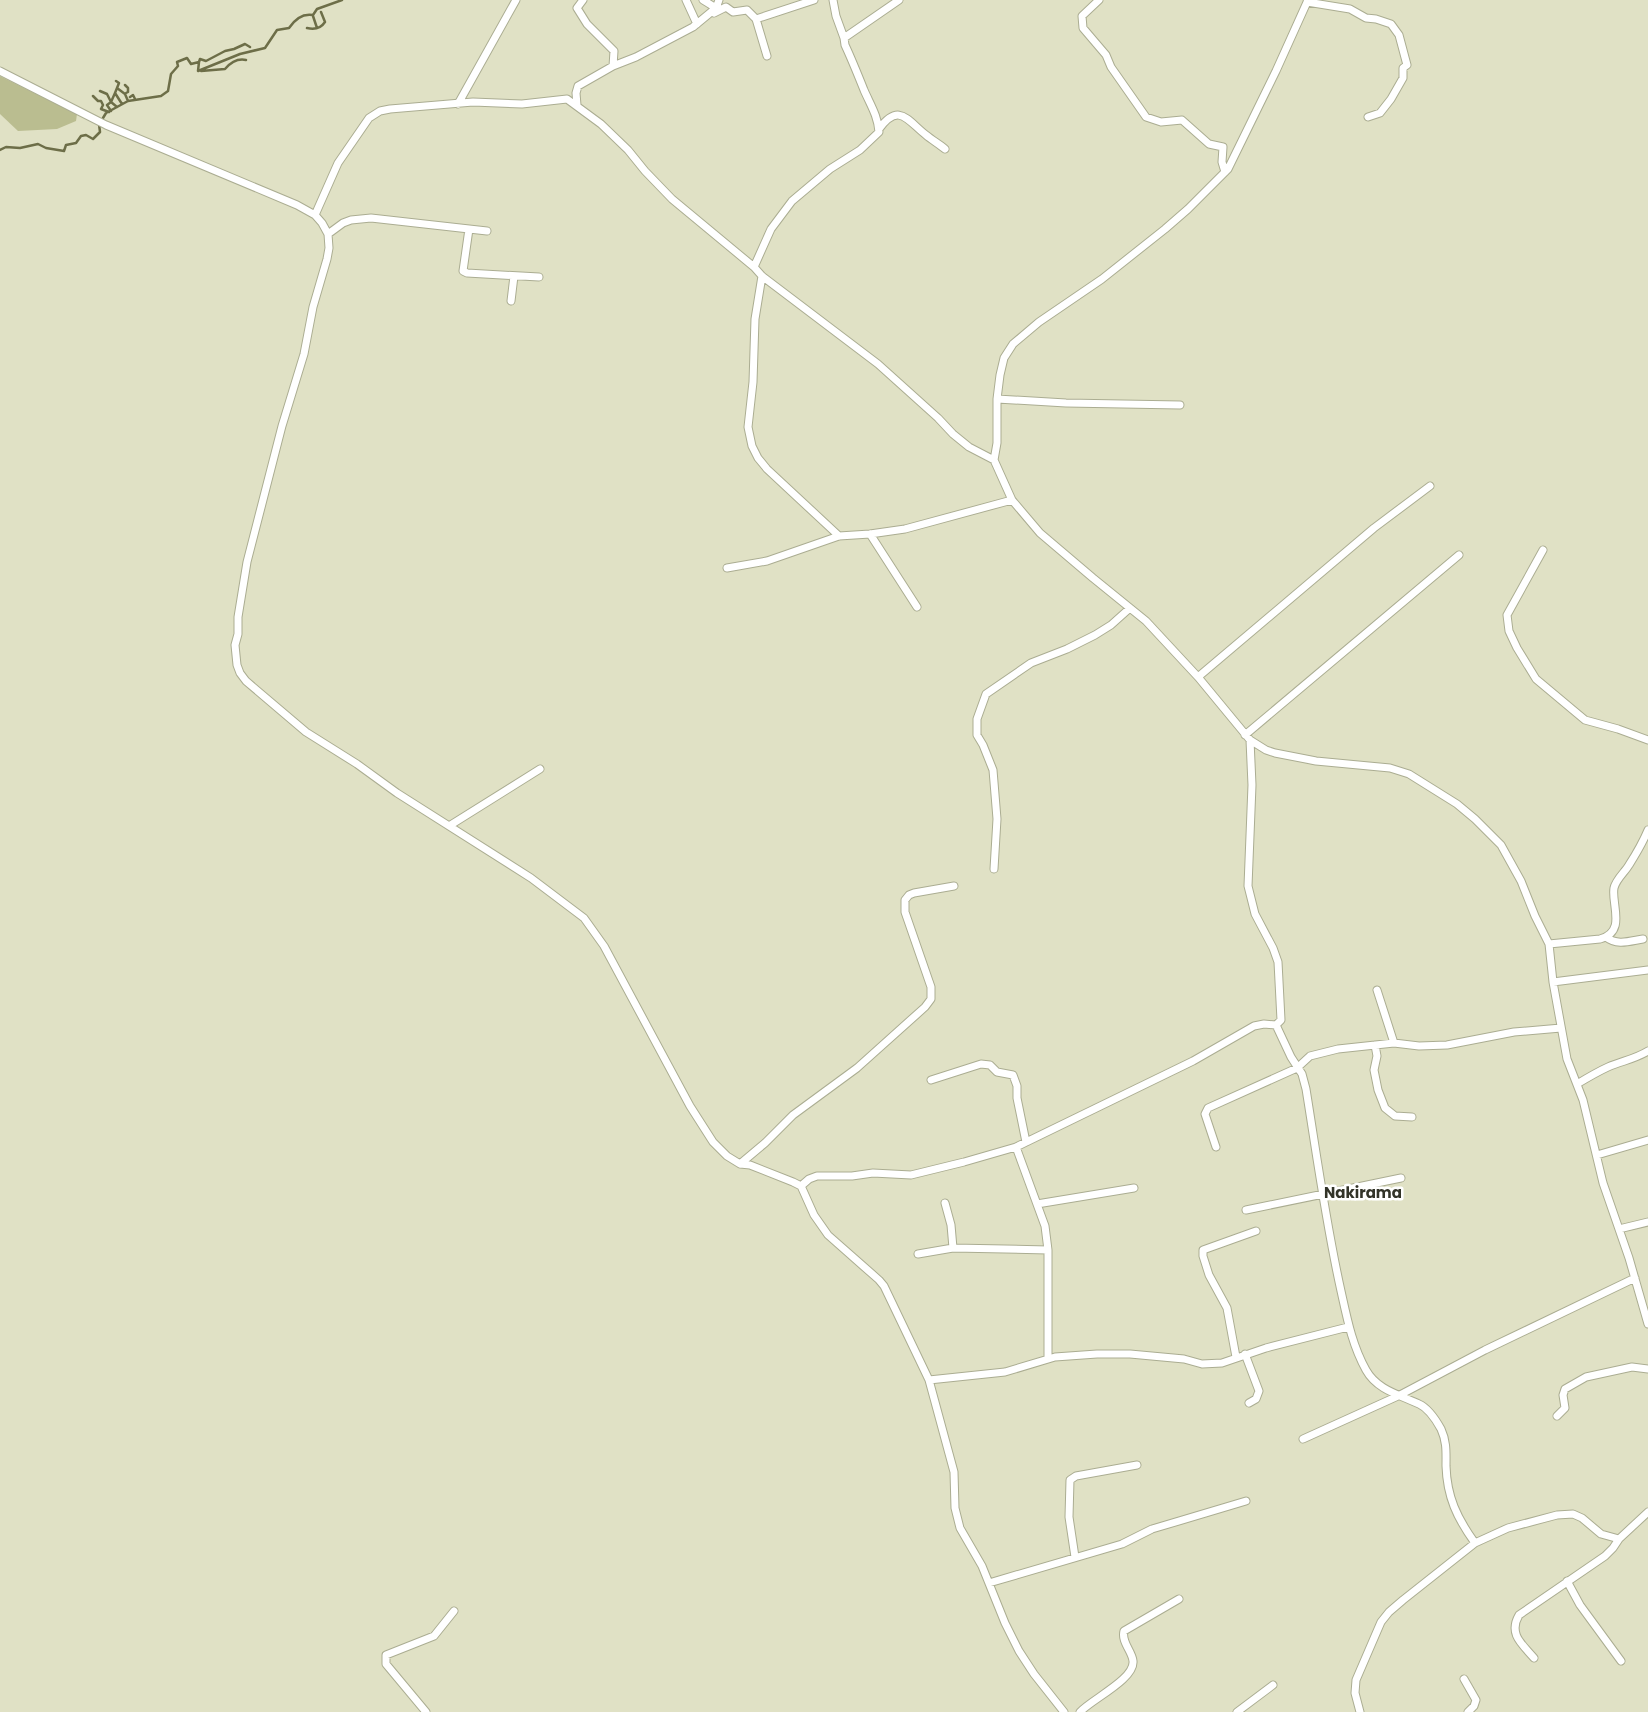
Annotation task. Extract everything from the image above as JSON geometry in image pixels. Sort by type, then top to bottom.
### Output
[{"type":"street","points":[[458,104],[516,0]]},
{"type":"street","points":[[583,0],[577,8],[587,24],[614,52],[613,66]]},
{"type":"street","points":[[686,0],[698,24]]},
{"type":"street","points":[[703,0],[716,6]]},
{"type":"street","points":[[756,19],[814,0]]},
{"type":"street","points":[[833,0],[845,45],[873,106],[879,129]]},
{"type":"street","points":[[844,38],[899,0]]},
{"type":"street","points":[[1099,0],[1082,16],[1083,28],[1106,55],[1111,67],[1146,117],[1161,122],[1182,120],[1209,144],[1223,147],[1236,153]]},
{"type":"street","points":[[1368,117],[1380,112],[1403,78],[1403,68],[1407,65],[1399,35],[1391,24],[1384,21],[1366,18],[1350,9],[1330,7],[1307,1],[1280,64],[1225,172],[1165,229],[1102,279],[1040,322],[1013,344],[1004,358],[1000,375],[997,399],[998,443],[994,460],[1012,500],[1040,533],[1146,620],[1248,738],[1266,750],[1316,761],[1390,768],[1409,774],[1456,804],[1475,819],[1500,845],[1521,880],[1535,916],[1549,944],[1553,982],[1567,1059],[1584,1100],[1603,1183],[1635,1278],[1648,1324]]},
{"type":"street","points":[[577,106],[576,93],[578,86],[613,66],[636,57],[698,24],[716,6]]},
{"type":"street","points":[[716,6],[715,14],[726,7],[733,12],[747,10],[756,19],[767,56]]},
{"type":"street","points":[[0,71],[106,125],[297,205],[315,215],[322,223],[328,234],[329,248],[327,259],[313,307],[304,354],[282,426],[247,562],[235,645],[237,665],[240,673],[246,681],[306,732],[357,764],[397,793],[531,878],[584,918],[604,946],[704,1129],[713,1142],[727,1156],[740,1164],[750,1166],[801,1186],[814,1215],[828,1234],[884,1286],[929,1380],[954,1472],[955,1508],[960,1528],[977,1556],[1005,1623],[1020,1651],[1034,1674],[1064,1712]]},
{"type":"street","points":[[315,215],[338,163],[368,118],[380,111],[458,104],[522,104],[567,99],[601,124],[628,150],[644,171],[672,199],[754,267],[762,276],[878,364],[969,447],[994,460]]},
{"type":"street","points":[[754,267],[771,229],[792,201],[830,169],[860,150],[879,132],[879,129],[891,116],[897,114],[906,117],[925,135],[945,149]]},
{"type":"street","points":[[1223,147],[1222,162],[1225,172]]},
{"type":"street","points":[[328,234],[343,223],[370,218],[487,231]]},
{"type":"street","points":[[469,229],[463,271],[467,274],[539,277]]},
{"type":"street","points":[[511,301],[514,276]]},
{"type":"street","points":[[762,276],[755,319],[753,382],[748,427],[752,446],[758,458],[767,469],[839,536]]},
{"type":"street","points":[[997,399],[1180,405]]},
{"type":"street","points":[[1198,678],[1337,559],[1430,486]]},
{"type":"street","points":[[727,568],[767,561],[839,536],[870,534],[936,522],[1012,500]]},
{"type":"street","points":[[870,534],[917,607]]},
{"type":"street","points":[[1543,550],[1507,615],[1510,631],[1517,648],[1536,679],[1585,720],[1648,740]]},
{"type":"street","points":[[1248,738],[1460,555]]},
{"type":"street","points":[[994,869],[997,819],[993,770],[983,744],[977,735],[977,719],[986,694],[1031,663],[1068,649],[1095,635],[1111,625],[1130,608]]},
{"type":"street","points":[[801,1186],[809,1179],[827,1175],[852,1176],[874,1173],[911,1175],[1016,1147],[1193,1062],[1254,1026],[1264,1024],[1276,1025],[1281,1020],[1278,962],[1273,948],[1255,914],[1248,886],[1252,785],[1248,738]]},
{"type":"street","points":[[1251,763],[1266,750]]},
{"type":"street","points":[[449,826],[540,770]]},
{"type":"street","points":[[1549,944],[1606,937],[1611,932],[1616,918],[1615,883],[1631,862],[1648,830]]},
{"type":"street","points":[[740,1164],[765,1143],[793,1115],[857,1068],[931,1000],[932,994],[926,969],[905,912],[906,900],[909,895],[914,893],[954,886]]},
{"type":"street","points":[[1606,937],[1612,942],[1643,940]]},
{"type":"street","points":[[1553,982],[1648,970]]},
{"type":"street","points":[[1377,990],[1394,1043]]},
{"type":"street","points":[[1276,1025],[1302,1074],[1306,1089],[1331,1248],[1348,1327],[1366,1371],[1377,1383],[1398,1396],[1420,1404],[1434,1417],[1441,1430],[1447,1449],[1446,1466],[1453,1506],[1461,1523],[1475,1543]]},
{"type":"street","points":[[1216,1147],[1205,1114],[1208,1108],[1298,1068],[1310,1056],[1338,1049],[1394,1043],[1419,1046],[1447,1045],[1514,1032],[1561,1028]]},
{"type":"street","points":[[1376,1045],[1377,1056],[1374,1070],[1385,1108],[1395,1116],[1412,1117]]},
{"type":"street","points":[[1577,1084],[1597,1072],[1610,1066],[1633,1060],[1648,1051]]},
{"type":"street","points":[[931,1080],[982,1064],[990,1065],[997,1072],[1013,1075],[1017,1086],[1017,1098],[1026,1142]]},
{"type":"street","points":[[1597,1155],[1648,1140]]},
{"type":"street","points":[[1016,1147],[1045,1226],[1048,1250],[1048,1358]]},
{"type":"street","points":[[1246,1210],[1401,1178]]},
{"type":"street","points":[[1037,1204],[1134,1188]]},
{"type":"street","points":[[945,1203],[951,1225],[953,1248]]},
{"type":"street","points":[[1619,1229],[1648,1222]]},
{"type":"street","points":[[1236,1357],[1227,1308],[1210,1275],[1203,1256],[1203,1250],[1256,1231]]},
{"type":"street","points":[[918,1254],[953,1248],[1048,1250]]},
{"type":"street","points":[[1304,1439],[1398,1396],[1485,1350],[1635,1278]]},
{"type":"street","points":[[929,1380],[1005,1372],[1048,1358],[1097,1354],[1130,1354],[1184,1359],[1202,1364],[1222,1363],[1245,1354],[1348,1327]]},
{"type":"street","points":[[1245,1354],[1258,1391],[1256,1399],[1248,1403]]},
{"type":"street","points":[[1557,1416],[1565,1408],[1563,1395],[1565,1389],[1586,1376],[1632,1367],[1648,1369]]},
{"type":"street","points":[[1075,1557],[1069,1518],[1070,1480],[1076,1476],[1137,1466]]},
{"type":"street","points":[[989,1583],[1122,1544],[1152,1529],[1246,1500]]},
{"type":"street","points":[[1534,1658],[1515,1634],[1513,1628],[1519,1615],[1605,1556],[1619,1539],[1648,1512]]},
{"type":"street","points":[[1360,1712],[1355,1693],[1356,1680],[1381,1622],[1403,1600],[1475,1543],[1508,1528],[1557,1515],[1573,1514],[1582,1518],[1601,1534],[1619,1539]]},
{"type":"street","points":[[1567,1581],[1580,1605],[1621,1661]]},
{"type":"street","points":[[1080,1712],[1093,1700],[1120,1682],[1132,1669],[1133,1661],[1124,1639],[1124,1631],[1179,1599]]},
{"type":"street","points":[[426,1712],[386,1664],[386,1655],[434,1636],[454,1611]]},
{"type":"street","points":[[1464,1679],[1476,1700],[1474,1706],[1468,1712]]},
{"type":"street","points":[[1237,1712],[1273,1686]]},
{"type":"green space","points":[[0,76],[77,114],[76,121],[57,129],[18,131],[0,114]]},
{"type":"waterway","points":[[103,118],[106,113],[128,101],[161,96],[168,91],[171,74],[178,66],[177,62],[187,58],[191,64],[199,62],[198,71],[240,54],[265,48],[277,30],[289,28],[299,17],[313,15],[317,9],[342,0]]},
{"type":"waterway","points":[[307,28],[315,29],[325,22],[321,12]]},
{"type":"waterway","points":[[313,16],[317,28]]},
{"type":"waterway","points":[[199,62],[200,59],[206,61],[225,51],[245,44],[250,47]]},
{"type":"waterway","points":[[201,71],[225,69],[234,61],[246,60]]},
{"type":"waterway","points":[[116,81],[119,83],[117,88],[125,94],[128,101]]},
{"type":"waterway","points":[[125,85],[128,88],[126,93]]},
{"type":"waterway","points":[[117,88],[115,93],[122,104]]},
{"type":"waterway","points":[[100,91],[107,94],[111,102],[107,105],[111,111]]},
{"type":"waterway","points":[[115,93],[111,102],[117,107]]},
{"type":"waterway","points":[[130,97],[133,95],[135,99]]},
{"type":"waterway","points":[[93,96],[98,101],[101,101],[103,105],[101,109],[109,112]]},
{"type":"waterway","points":[[0,150],[6,147],[20,148],[38,144],[46,148],[64,151],[66,145],[76,143],[81,136],[86,135],[93,139],[100,132],[99,124]]},
{"type":"district","name":"Nakirama","points":[[1363,1192]]}]
